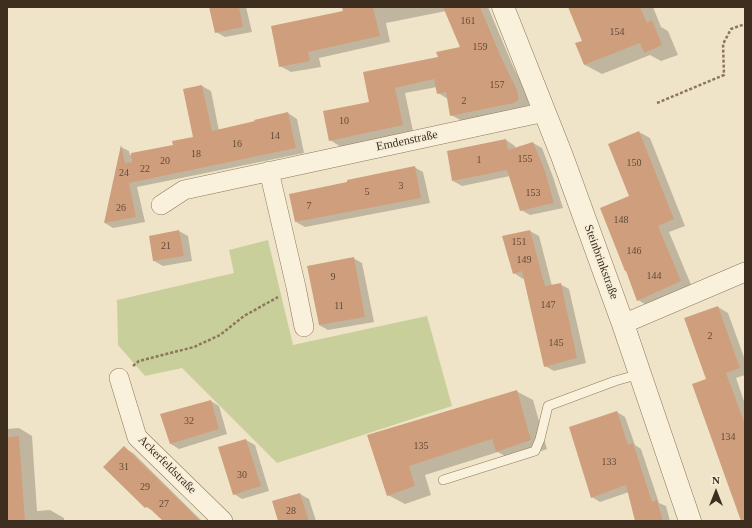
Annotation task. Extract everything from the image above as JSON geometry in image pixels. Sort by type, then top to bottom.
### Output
[{"type":"street","name":"Steinbrinkstraße","points":[[503,7],[545,112],[623,324],[690,521]]},
{"type":"street","name":"Emdenstraße","points":[[161,205],[184,190],[545,112]]},
{"type":"street","points":[[269,171],[304,327]]},
{"type":"street","points":[[623,324],[745,272]]},
{"type":"street","name":"Ackerfeldstraße","points":[[118,378],[137,437],[224,521]]},
{"type":"lane","points":[[443,480],[535,452],[540,439],[548,406],[615,381],[640,374]]},
{"type":"path","points":[[657,103],[724,75],[723,44],[731,29],[745,24]]},
{"type":"path","points":[[118,378],[139,361],[194,347],[220,335],[244,316],[296,287]]},
{"type":"green space","points":[[268,240],[293,345],[427,316],[452,406],[277,463],[182,368],[145,376],[118,345],[117,300],[234,273],[229,250]]},
{"type":"building","points":[[209,7],[239,7],[243,27],[215,33]]},
{"type":"building","points":[[342,7],[373,7],[380,36],[308,52],[310,61],[279,67],[271,26],[343,11]]},
{"type":"building","points":[[443,7],[480,7],[517,90],[519,99],[514,103],[450,116],[446,92],[437,94],[434,79],[395,88],[403,125],[329,141],[323,111],[369,102],[363,72],[438,57],[436,52],[460,47]]},
{"type":"building","points":[[568,7],[640,7],[647,23],[652,20],[662,45],[644,53],[640,43],[584,65],[575,43],[582,41]]},
{"type":"building","points":[[202,85],[212,131],[288,112],[296,148],[129,183],[136,217],[104,223],[121,145],[125,163],[132,162],[131,153],[173,145],[172,141],[193,137],[183,89]]},
{"type":"building","points":[[639,131],[674,219],[658,226],[681,281],[637,301],[600,208],[629,196],[608,144]]},
{"type":"building","points":[[506,139],[508,150],[533,142],[545,171],[554,203],[520,211],[507,170],[452,181],[447,151]]},
{"type":"building","points":[[415,166],[421,198],[295,222],[289,194]]},
{"type":"building","points":[[179,230],[184,256],[153,261],[149,236]]},
{"type":"building","points":[[530,230],[545,286],[561,283],[577,358],[544,367],[522,271],[513,274],[502,236]]},
{"type":"building","points":[[354,257],[365,317],[319,325],[307,266]]},
{"type":"building","points":[[718,306],[740,368],[726,373],[745,424],[745,521],[741,521],[692,384],[706,379],[684,318]]},
{"type":"building","points":[[517,390],[531,440],[496,452],[492,439],[409,466],[415,486],[387,496],[367,435]]},
{"type":"building","points":[[211,400],[219,429],[170,444],[160,414]]},
{"type":"building","points":[[617,411],[628,445],[633,443],[652,502],[657,500],[663,521],[635,521],[626,485],[591,498],[569,427]]},
{"type":"building","points":[[19,436],[25,521],[7,521],[7,437]]},
{"type":"building","points":[[246,439],[261,486],[233,495],[218,447]]},
{"type":"building","points":[[124,446],[200,521],[163,521],[147,506],[145,508],[103,467]]},
{"type":"building","points":[[300,493],[309,521],[278,521],[272,501]]}]
